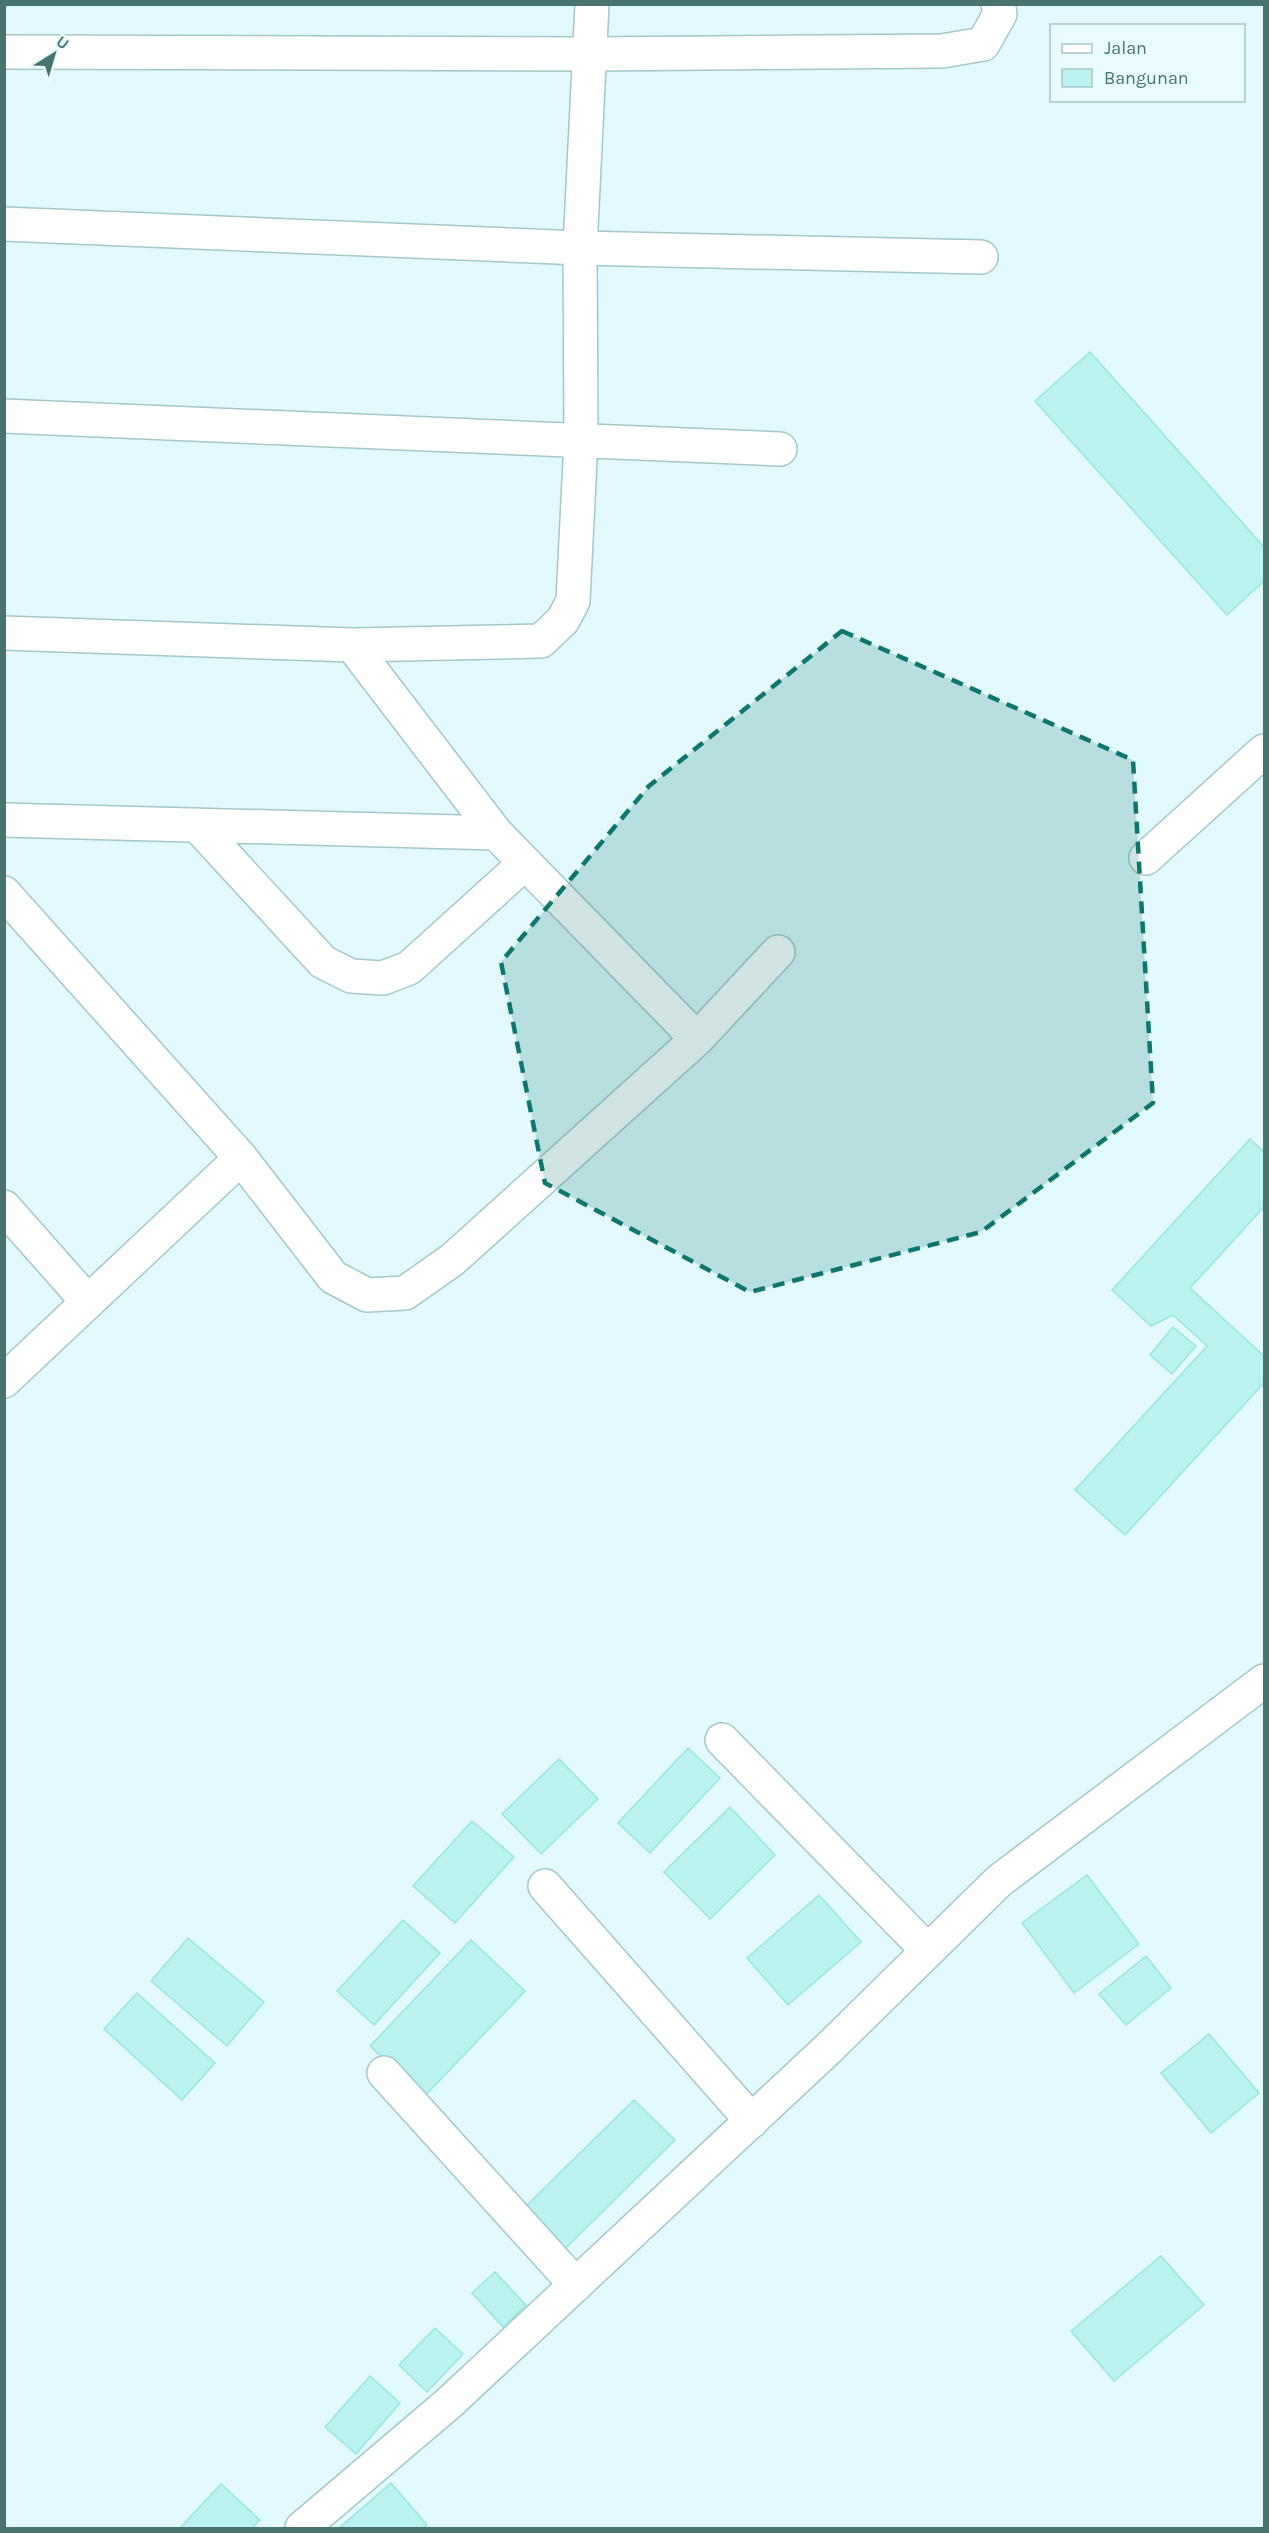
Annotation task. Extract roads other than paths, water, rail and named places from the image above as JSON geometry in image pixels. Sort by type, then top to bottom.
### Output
[{"type":"street","points":[[4,633],[352,645],[541,641],[563,620],[573,601],[581,440],[580,248],[592,4]]},
{"type":"street","points":[[4,52],[591,54],[942,51],[983,44],[1000,14],[998,4]]},
{"type":"street","points":[[4,224],[580,248],[981,257]]},
{"type":"street","points":[[4,416],[780,449]]},
{"type":"street","points":[[352,645],[496,834],[697,1039]]},
{"type":"street","points":[[1146,858],[1264,751]]},
{"type":"street","points":[[4,820],[496,834]]},
{"type":"street","points":[[197,825],[323,962],[351,976],[382,978],[409,968],[524,864]]},
{"type":"street","points":[[4,893],[241,1158],[333,1277],[367,1294],[405,1293],[452,1260],[697,1039],[778,952]]},
{"type":"street","points":[[4,1381],[241,1158]]},
{"type":"street","points":[[4,1207],[88,1302]]},
{"type":"street","points":[[302,2529],[449,2403],[576,2285],[752,2121],[999,1881],[1264,1681]]},
{"type":"street","points":[[722,1740],[928,1951]]},
{"type":"street","points":[[544,1886],[752,2121]]},
{"type":"street","points":[[384,2073],[576,2285]]}]
